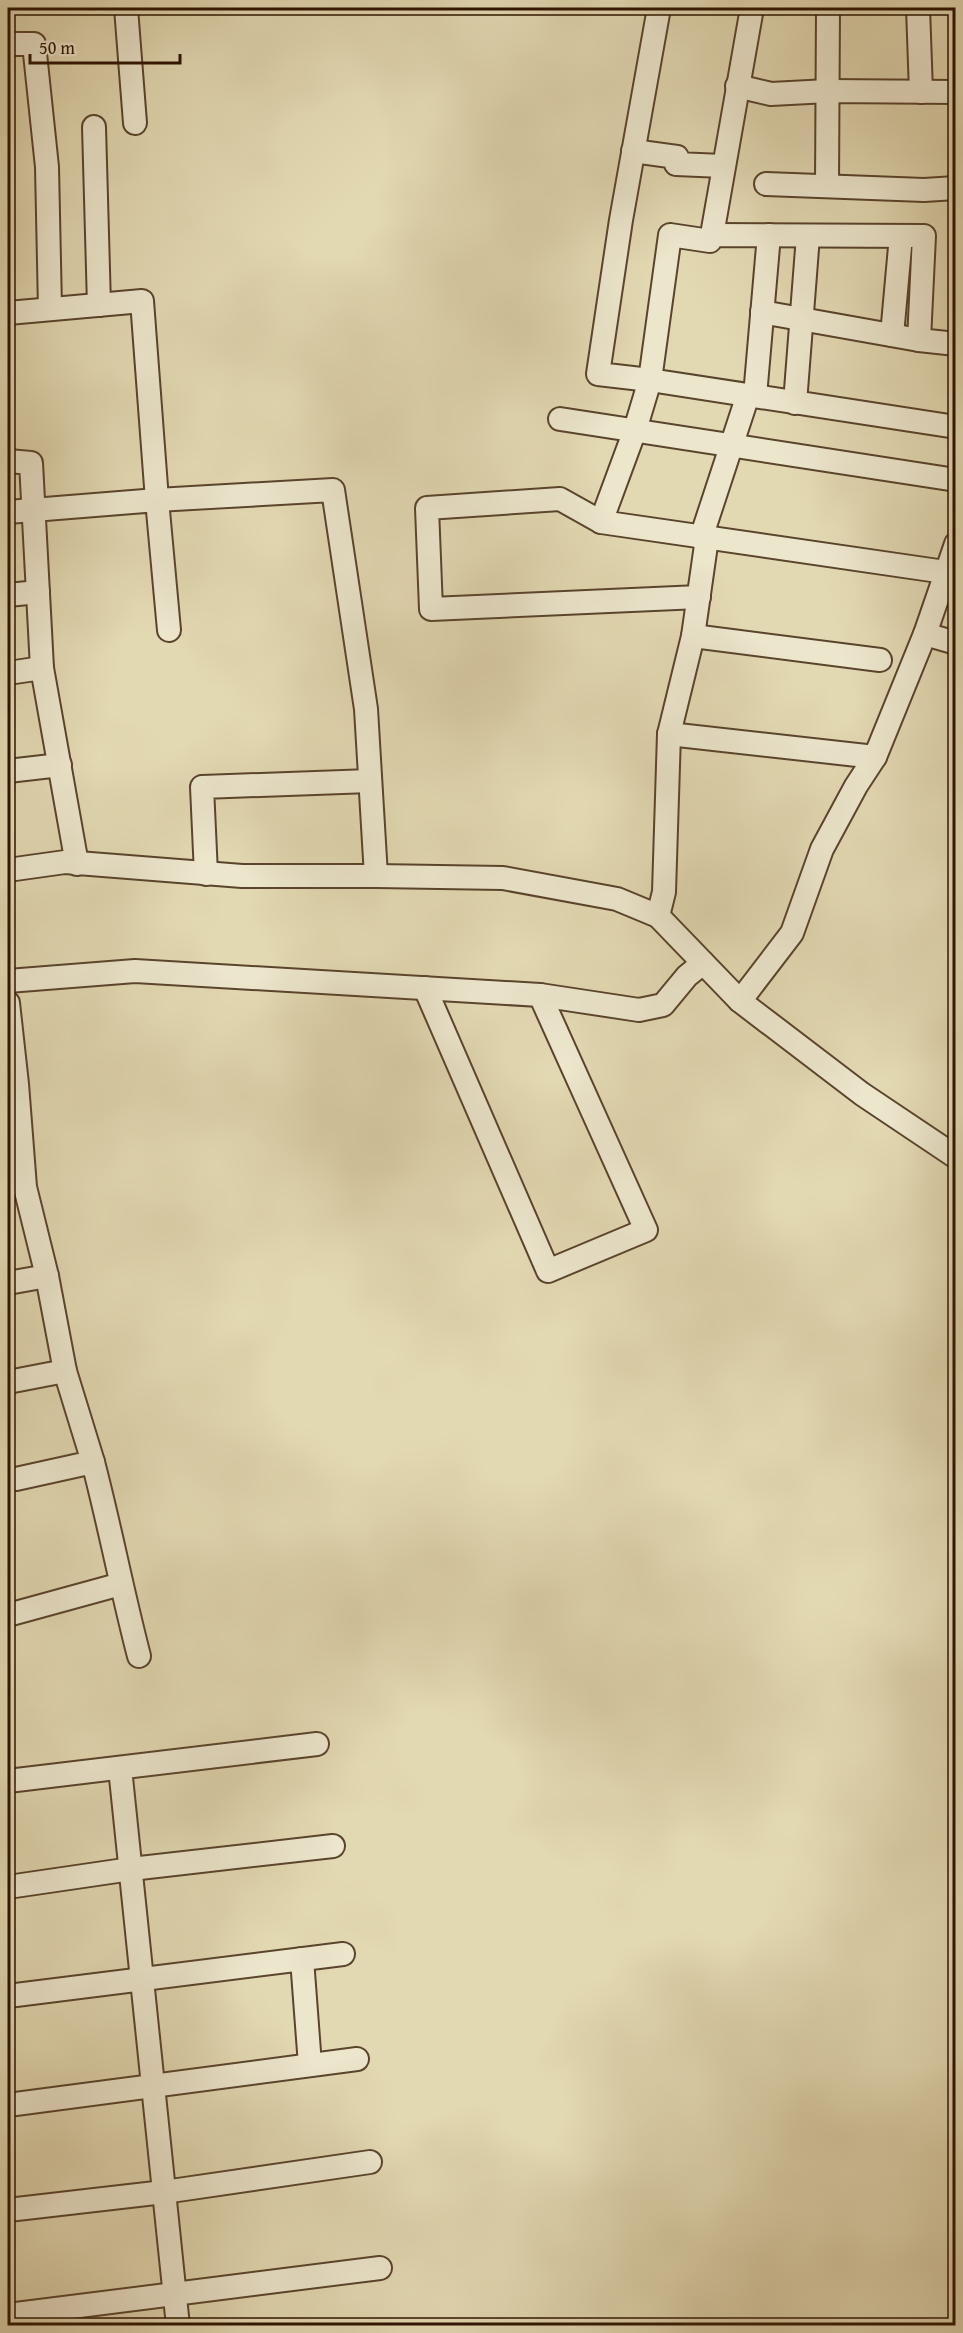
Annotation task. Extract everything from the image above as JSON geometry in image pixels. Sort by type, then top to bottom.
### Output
[{"type":"street","points":[[126,8],[135,123]]},
{"type":"street","points":[[659,8],[633,151],[598,374],[956,427]]},
{"type":"street","points":[[601,522],[635,430],[650,380],[670,235],[710,241],[712,235],[752,8]]},
{"type":"street","points":[[827,186],[828,8]]},
{"type":"street","points":[[918,8],[921,92]]},
{"type":"street","points":[[8,44],[34,44],[47,167],[50,309]]},
{"type":"street","points":[[737,86],[771,94],[828,91],[956,92]]},
{"type":"street","points":[[94,127],[99,305]]},
{"type":"street","points":[[633,151],[677,156],[676,164],[723,165]]},
{"type":"street","points":[[766,184],[924,190],[956,188]]},
{"type":"street","points":[[712,235],[924,236],[919,340]]},
{"type":"street","points":[[658,916],[664,892],[669,734],[693,636],[704,538],[732,444],[751,396],[769,235]]},
{"type":"street","points":[[795,403],[808,236]]},
{"type":"street","points":[[892,335],[901,236]]},
{"type":"street","points":[[8,313],[142,302],[169,630]]},
{"type":"street","points":[[762,312],[919,340],[956,344]]},
{"type":"street","points":[[560,419],[956,480]]},
{"type":"street","points":[[8,461],[31,463],[42,668],[77,864]]},
{"type":"street","points":[[8,512],[157,500],[333,490],[366,709],[376,876]]},
{"type":"street","points":[[699,597],[431,609],[427,508],[560,499],[601,522],[945,572]]},
{"type":"street","points":[[740,1001],[792,933],[822,849],[856,786],[875,757],[925,634],[956,544]]},
{"type":"street","points":[[8,595],[38,592]]},
{"type":"street","points":[[925,634],[956,643]]},
{"type":"street","points":[[693,636],[880,660]]},
{"type":"street","points":[[8,673],[42,668]]},
{"type":"street","points":[[669,734],[875,757]]},
{"type":"street","points":[[8,771],[60,765]]},
{"type":"street","points":[[206,873],[202,787],[370,781]]},
{"type":"street","points":[[8,870],[65,862],[242,876],[503,878],[617,899],[658,916],[740,1001],[862,1094],[956,1157]]},
{"type":"street","points":[[8,981],[135,971],[540,995],[639,1010],[663,1005],[687,976],[703,963]]},
{"type":"street","points":[[425,988],[548,1271],[646,1230],[540,995]]},
{"type":"street","points":[[8,1003],[16,1188],[47,1276],[65,1371],[93,1462],[139,1656]]},
{"type":"street","points":[[8,1283],[47,1276]]},
{"type":"street","points":[[8,1382],[65,1371]]},
{"type":"street","points":[[16,1479],[93,1462]]},
{"type":"street","points":[[8,1616],[121,1584]]},
{"type":"street","points":[[8,1775],[120,1768],[317,1744]]},
{"type":"street","points":[[120,1768],[178,2325]]},
{"type":"street","points":[[8,1887],[131,1869],[333,1846]]},
{"type":"street","points":[[8,1996],[142,1977],[343,1954]]},
{"type":"street","points":[[302,1959],[310,2065]]},
{"type":"street","points":[[8,2105],[357,2059]]},
{"type":"street","points":[[8,2210],[164,2192],[370,2162]]},
{"type":"street","points":[[8,2315],[380,2268]]}]
